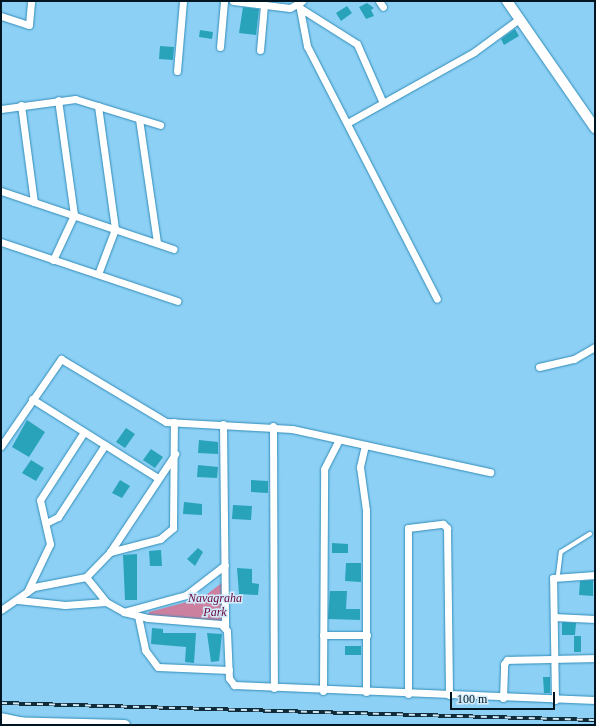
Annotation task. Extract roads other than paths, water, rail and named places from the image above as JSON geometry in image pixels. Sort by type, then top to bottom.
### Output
[{"type":"street","points":[[1,16],[29,25],[31,1]]},
{"type":"street","points":[[177,71],[183,1]]},
{"type":"street","points":[[220,47],[224,1]]},
{"type":"street","points":[[233,1],[290,8],[300,4]]},
{"type":"street","points":[[507,1],[595,128]]},
{"type":"street","points":[[259,3],[260,50]]},
{"type":"street","points":[[300,4],[357,44],[383,103]]},
{"type":"street","points":[[300,4],[307,46],[348,122],[437,299]]},
{"type":"street","points":[[348,122],[474,52],[519,19]]},
{"type":"street","points":[[1,109],[21,105],[75,99],[160,125]]},
{"type":"street","points":[[53,260],[74,215],[58,100]]},
{"type":"street","points":[[21,105],[34,202]]},
{"type":"street","points":[[98,106],[115,229],[98,274]]},
{"type":"street","points":[[139,119],[157,243]]},
{"type":"street","points":[[1,191],[173,249]]},
{"type":"street","points":[[1,242],[177,301]]},
{"type":"street","points":[[539,367],[577,358],[595,347]]},
{"type":"street","points":[[1,446],[56,362],[64,360],[158,420],[273,426],[490,472]]},
{"type":"street","points":[[32,399],[158,478]]},
{"type":"street","points":[[110,552],[160,538],[171,532],[175,454],[174,422]]},
{"type":"street","points":[[223,424],[225,627],[228,670],[234,685],[323,691],[555,700],[595,700]]},
{"type":"street","points":[[273,426],[274,688]]},
{"type":"street","points":[[27,592],[48,553],[48,522],[39,507],[40,500],[84,432]]},
{"type":"street","points":[[323,691],[324,469],[340,440]]},
{"type":"street","points":[[48,522],[58,517],[105,445]]},
{"type":"street","points":[[365,445],[360,467],[366,510],[366,692]]},
{"type":"street","points":[[1,610],[18,600],[27,592],[41,585],[86,577],[110,552],[175,454]]},
{"type":"street","points":[[408,694],[407,531],[410,526],[443,524],[447,528],[449,695]]},
{"type":"street","points":[[124,612],[186,595],[225,566]]},
{"type":"street","points":[[555,700],[553,578],[558,575],[595,575]]},
{"type":"street","points":[[86,577],[106,602],[124,612],[138,616],[217,623],[225,627]]},
{"type":"street","points":[[18,600],[65,605],[106,602]]},
{"type":"street","points":[[138,616],[144,650],[158,667],[228,670]]},
{"type":"street","points":[[554,617],[595,619]]},
{"type":"street","points":[[323,635],[367,635]]},
{"type":"street","points":[[503,698],[505,662],[512,658],[595,658]]},
{"type":"street","points":[[1,722],[30,724],[125,725]]},
{"type":"lane","points":[[558,575],[561,552],[590,534]]},
{"type":"lane","points":[[1,714],[21,717],[30,724]]},
{"type":"railway","points":[[1,703],[595,720]]},
{"type":"park label","name":"Navagraha Park","points":[[215,606]]}]
